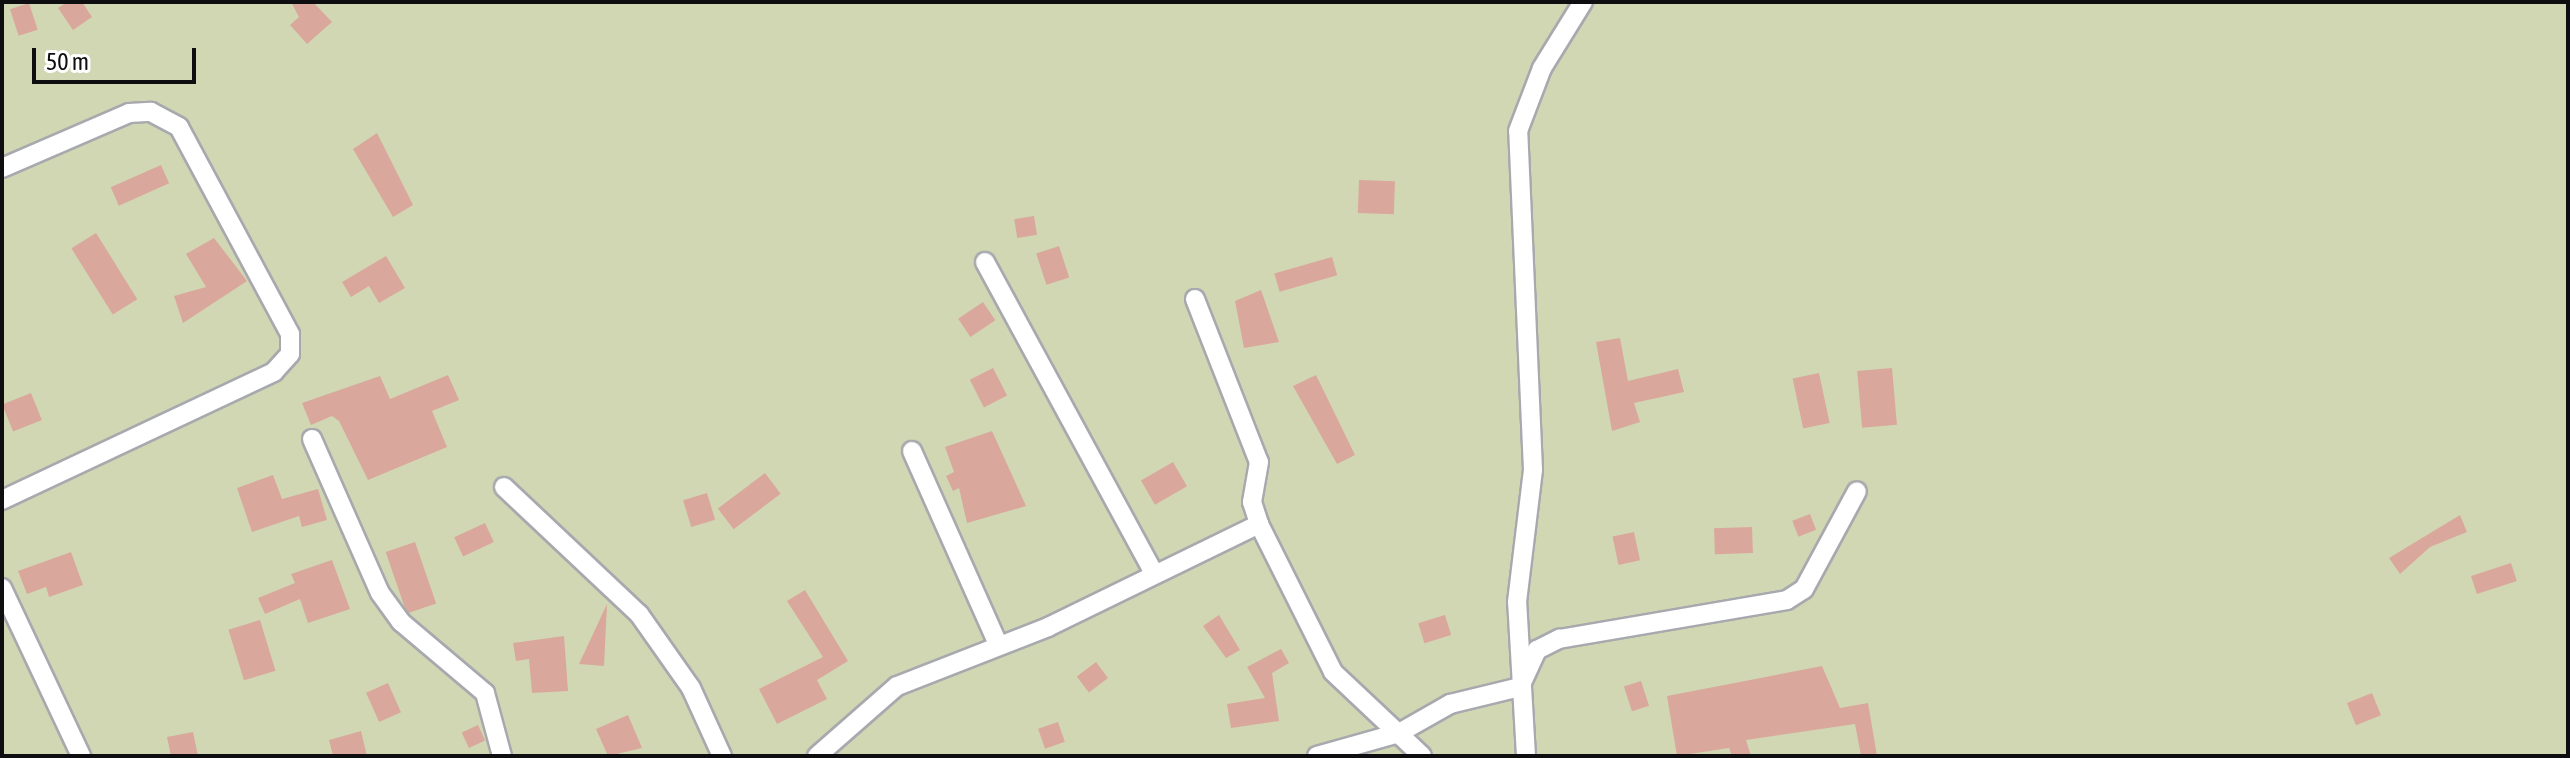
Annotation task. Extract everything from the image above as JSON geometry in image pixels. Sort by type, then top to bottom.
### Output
[{"type":"street","points":[[1526,756],[1517,602],[1533,470],[1518,131],[1542,68],[1583,2]]},
{"type":"street","points":[[2,168],[129,113],[151,112],[179,127],[290,334],[290,354],[274,372],[2,500]]},
{"type":"street","points":[[985,262],[1154,573]]},
{"type":"street","points":[[1195,299],[1259,462],[1252,502],[1259,524],[1333,672],[1422,756]]},
{"type":"street","points":[[312,439],[380,593],[401,622],[485,693],[502,756]]},
{"type":"street","points":[[912,451],[998,644]]},
{"type":"street","points":[[504,487],[639,614],[691,688],[722,756]]},
{"type":"street","points":[[1520,687],[1537,650],[1559,639],[1787,600],[1804,589],[1857,491]]},
{"type":"street","points":[[817,756],[897,686],[998,644],[1259,524]]},
{"type":"street","points":[[2,588],[81,756]]},
{"type":"street","points":[[1317,756],[1399,733],[1450,704],[1520,687]]},
{"type":"green space","points":[[2,2],[2568,2],[2568,756],[2,756]]},
{"type":"building","points":[[67,2],[82,2],[92,17],[73,30],[58,8]]},
{"type":"building","points":[[291,2],[313,2],[332,22],[307,44],[290,25],[299,17]]},
{"type":"building","points":[[29,3],[38,30],[19,36],[10,9]]},
{"type":"building","points":[[377,133],[413,205],[393,217],[353,149]]},
{"type":"building","points":[[161,165],[169,183],[119,206],[111,187]]},
{"type":"building","points":[[1359,180],[1395,181],[1394,214],[1358,213]]},
{"type":"building","points":[[1034,216],[1037,235],[1017,238],[1014,219]]},
{"type":"building","points":[[96,233],[137,299],[113,315],[71,248]]},
{"type":"building","points":[[214,238],[247,281],[183,323],[174,296],[206,287],[186,254]]},
{"type":"building","points":[[1059,246],[1069,277],[1046,285],[1036,253]]},
{"type":"building","points":[[386,256],[405,288],[379,303],[369,286],[351,297],[342,282]]},
{"type":"building","points":[[1332,257],[1337,275],[1280,292],[1274,274]]},
{"type":"building","points":[[1261,290],[1279,342],[1244,348],[1235,301]]},
{"type":"building","points":[[983,302],[995,320],[970,337],[958,319]]},
{"type":"building","points":[[1620,338],[1628,381],[1678,369],[1684,392],[1634,403],[1640,422],[1612,431],[1596,342]]},
{"type":"building","points":[[993,368],[1007,396],[984,407],[970,380]]},
{"type":"building","points":[[1892,368],[1897,425],[1862,428],[1857,371]]},
{"type":"building","points":[[1819,373],[1830,423],[1803,428],[1793,379]]},
{"type":"building","points":[[448,375],[459,400],[432,411],[447,447],[368,480],[339,421],[332,416],[311,425],[302,403],[380,376],[390,399]]},
{"type":"building","points":[[1316,375],[1355,455],[1337,464],[1293,386]]},
{"type":"building","points":[[31,393],[42,420],[13,432],[2,405]]},
{"type":"building","points":[[992,431],[1026,506],[967,523],[959,488],[953,491],[946,476],[954,472],[945,447]]},
{"type":"building","points":[[1173,462],[1187,486],[1155,505],[1141,480]]},
{"type":"building","points":[[765,473],[781,494],[734,529],[718,509]]},
{"type":"building","points":[[273,475],[282,499],[318,489],[327,520],[302,527],[299,516],[252,532],[237,488]]},
{"type":"building","points":[[707,493],[715,520],[691,527],[683,500]]},
{"type":"building","points":[[1810,514],[1816,530],[1798,537],[1792,521]]},
{"type":"building","points":[[2460,515],[2467,532],[2430,547],[2400,574],[2389,558]]},
{"type":"building","points":[[485,523],[494,542],[463,556],[454,537]]},
{"type":"building","points":[[1752,527],[1753,553],[1715,554],[1714,528]]},
{"type":"building","points":[[1634,532],[1640,560],[1619,565],[1612,537]]},
{"type":"building","points":[[415,542],[436,603],[407,614],[386,552]]},
{"type":"building","points":[[71,552],[83,585],[49,597],[46,587],[27,594],[18,571]]},
{"type":"building","points":[[332,560],[350,609],[308,623],[300,599],[265,614],[258,598],[295,583],[291,574]]},
{"type":"building","points":[[2511,563],[2517,581],[2477,594],[2471,576]]},
{"type":"building","points":[[805,590],[848,661],[817,680],[827,699],[777,724],[759,689],[823,657],[787,601]]},
{"type":"building","points":[[607,604],[604,666],[579,664]]},
{"type":"building","points":[[1219,615],[1240,650],[1226,658],[1203,626]]},
{"type":"building","points":[[1445,615],[1451,635],[1424,643],[1418,623]]},
{"type":"building","points":[[260,620],[275,671],[244,680],[228,630]]},
{"type":"building","points":[[564,636],[568,691],[532,693],[529,659],[516,661],[513,643]]},
{"type":"building","points":[[1281,649],[1289,663],[1272,673],[1279,721],[1231,728],[1227,704],[1265,698],[1247,667]]},
{"type":"building","points":[[1096,662],[1108,678],[1089,692],[1077,676]]},
{"type":"building","points":[[1822,666],[1840,708],[1868,703],[1877,756],[1861,756],[1855,724],[1746,740],[1751,756],[1732,756],[1729,748],[1677,756],[1667,696]]},
{"type":"building","points":[[1641,681],[1649,706],[1632,711],[1624,687]]},
{"type":"building","points":[[388,683],[401,712],[379,722],[366,693]]},
{"type":"building","points":[[2372,693],[2381,715],[2356,725],[2347,703]]},
{"type":"building","points":[[628,715],[642,748],[608,756],[596,729]]},
{"type":"building","points":[[1058,722],[1065,742],[1045,749],[1038,729]]},
{"type":"building","points":[[478,725],[485,740],[469,748],[462,733]]},
{"type":"building","points":[[361,731],[367,756],[333,756],[329,740]]},
{"type":"building","points":[[193,732],[198,756],[171,756],[167,737]]}]
